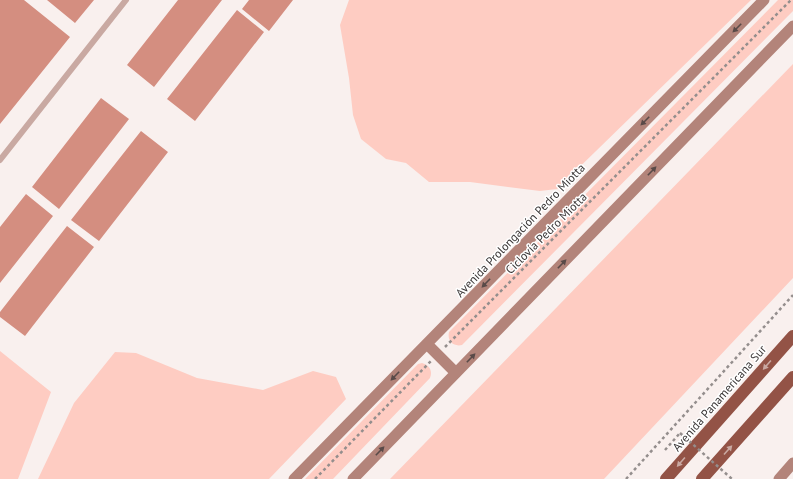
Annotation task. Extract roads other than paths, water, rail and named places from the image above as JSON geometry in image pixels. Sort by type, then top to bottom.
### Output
[{"type":"highway","name":"Avenida Panamericana Sur","points":[[666,479],[793,336]]},
{"type":"highway","points":[[702,479],[793,377]]},
{"type":"main road","name":"Avenida Prolongación Pedro Miotta","points":[[294,479],[764,0]]},
{"type":"main road","points":[[353,479],[793,26]]},
{"type":"main road","points":[[427,344],[456,373]]},
{"type":"main road","points":[[779,479],[793,463]]},
{"type":"lane","points":[[0,160],[126,0]]}]
